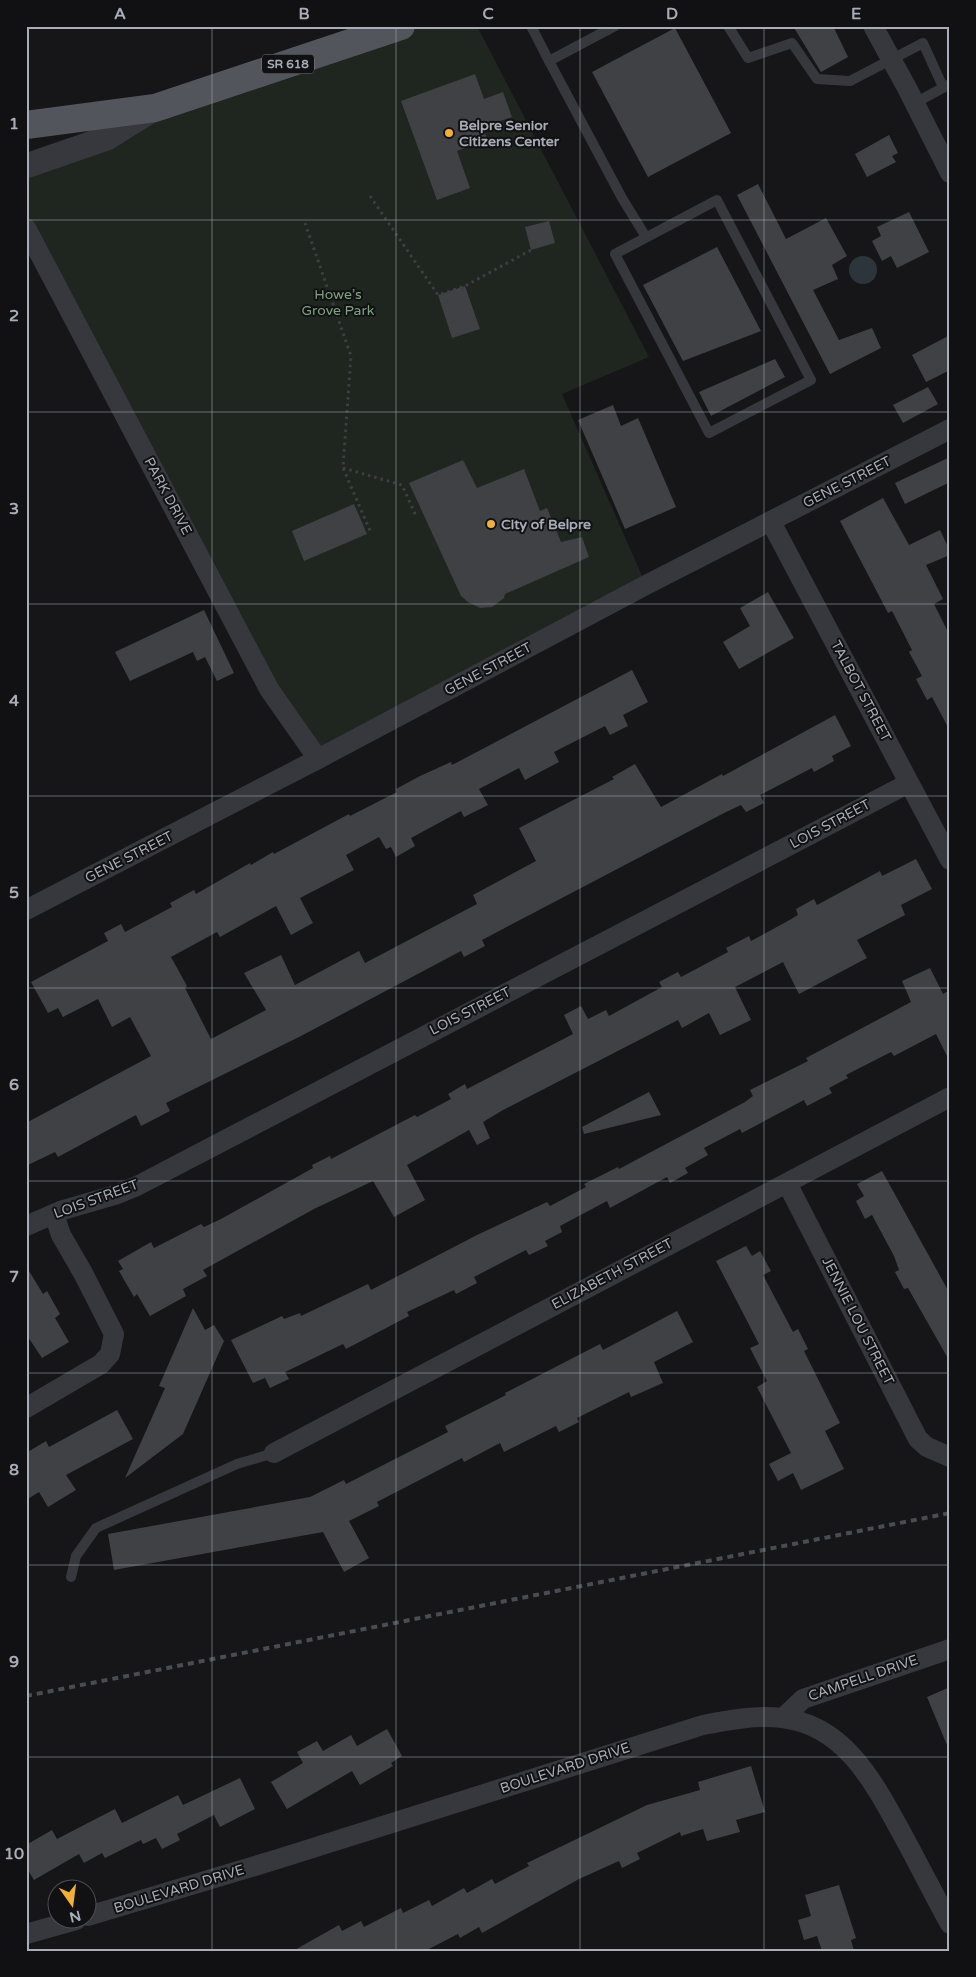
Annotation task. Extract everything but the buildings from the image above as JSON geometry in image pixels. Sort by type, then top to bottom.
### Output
[{"type":"main road","name":"SR 618","points":[[26,125],[155,108],[401,26]]},
{"type":"street","points":[[873,26],[892,59],[950,173]]},
{"type":"street","points":[[26,166],[107,138],[155,108]]},
{"type":"street","name":"PARK DRIVE","points":[[26,228],[269,689],[318,759]]},
{"type":"street","name":"GENE STREET","points":[[26,910],[318,759],[646,585],[950,429]]},
{"type":"street","name":"TALBOT STREET","points":[[771,522],[950,860]]},
{"type":"street","name":"LOIS STREET","points":[[26,1226],[54,1214],[137,1186],[909,782]]},
{"type":"street","name":"ELIZABETH STREET","points":[[274,1453],[950,1097]]},
{"type":"street","name":"JENNIE LOU STREET","points":[[787,1183],[918,1439],[943,1455]]},
{"type":"street","points":[[26,1408],[101,1364],[110,1354],[114,1341],[109,1321],[61,1235],[54,1214]]},
{"type":"street","name":"CAMPELL DRIVE","points":[[783,1718],[803,1699],[950,1649]]},
{"type":"street","name":"BOULEVARD DRIVE","points":[[98,1913],[296,1854],[703,1725],[750,1716],[783,1718],[809,1725],[832,1737],[850,1753],[872,1779],[950,1924]]},
{"type":"street","points":[[26,1934],[48,1928]]},
{"type":"lane","points":[[531,26],[622,198],[646,237]]},
{"type":"lane","points":[[549,61],[615,26]]},
{"type":"lane","points":[[728,26],[748,58],[792,42],[817,78],[850,81],[923,43],[947,86],[915,103]]},
{"type":"lane","points":[[717,200],[811,380],[709,433],[615,254],[646,237],[717,200]]},
{"type":"lane","points":[[71,1577],[76,1556],[96,1528],[237,1464],[274,1453]]},
{"type":"path","points":[[370,196],[438,295],[465,286],[531,250]]},
{"type":"path","points":[[305,223],[351,356],[343,468],[371,533]]},
{"type":"path","points":[[343,468],[402,485],[416,516]]},
{"type":"green space","name":"Howe’s Grove Park","points":[[401,26],[477,26],[649,357],[562,394],[646,585],[318,759],[26,228],[26,166]]},
{"type":"shaded area","points":[[863,256],[873,260],[877,270],[873,280],[863,284],[853,280],[849,270],[853,260]]},
{"type":"railway","points":[[26,1696],[950,1513]]},
{"type":"place","name":"Belpre Senior Citizens Center","points":[[449,133]]},
{"type":"place","name":"City of Belpre","points":[[491,524]]}]
